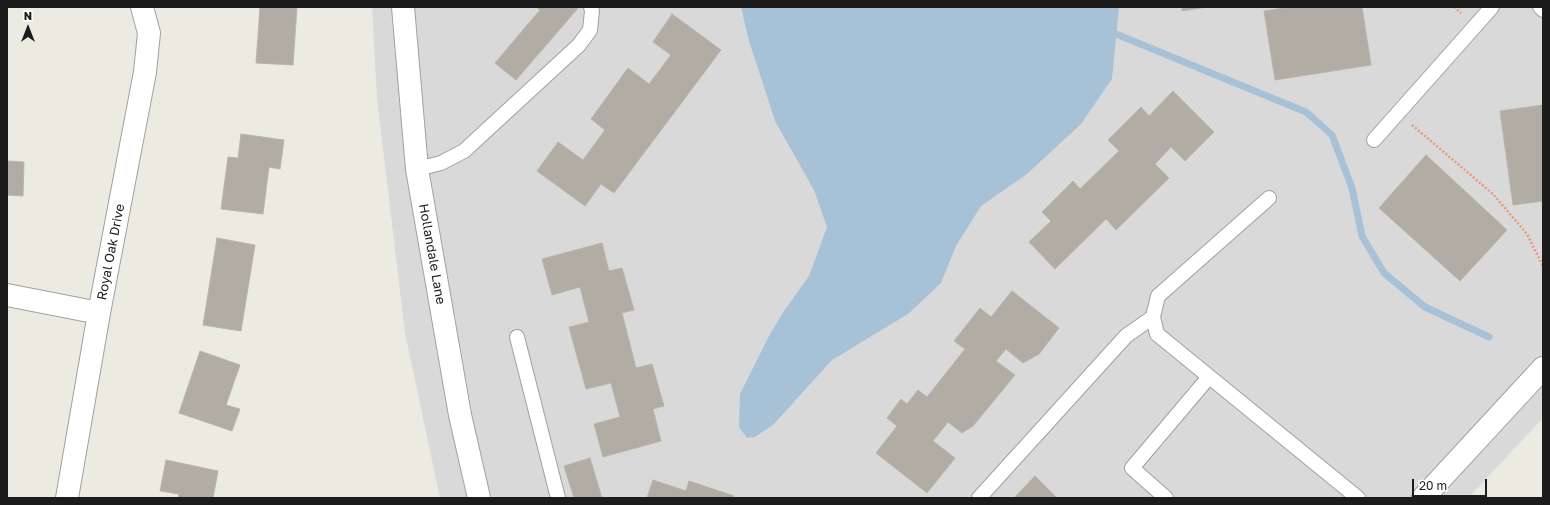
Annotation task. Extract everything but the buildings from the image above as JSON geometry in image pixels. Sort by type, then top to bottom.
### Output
[{"type":"street","name":"Royal Oak Drive","points":[[67,498],[99,313],[145,72],[149,33],[142,7]]},
{"type":"street","name":"Hollandale Lane","points":[[404,7],[417,169],[460,415],[479,498]]},
{"type":"street","points":[[7,295],[99,313]]},
{"type":"street","points":[[1423,498],[1543,368]]},
{"type":"lane","points":[[417,169],[441,163],[464,151],[579,45],[590,30],[591,7]]},
{"type":"lane","points":[[1374,140],[1492,7]]},
{"type":"lane","points":[[1540,7],[1543,10]]},
{"type":"lane","points":[[1269,198],[1158,296],[1153,317],[1157,334],[1358,498]]},
{"type":"lane","points":[[979,498],[1126,336],[1153,317]]},
{"type":"lane","points":[[517,337],[558,498]]},
{"type":"lane","points":[[1166,498],[1132,468],[1210,377]]},
{"type":"path","points":[[1399,112],[1493,194],[1527,234],[1543,266]]},
{"type":"shaded area","points":[[372,7],[1543,7],[1543,418],[1468,498],[440,498],[405,333],[377,99]]},
{"type":"water","points":[[741,7],[1119,7],[1112,79],[1081,124],[1027,174],[981,206],[956,246],[941,283],[908,314],[832,360],[773,425],[755,437],[747,438],[739,427],[740,394],[770,334],[784,311],[809,276],[827,227],[814,190],[775,121],[749,41]]},
{"type":"waterway","points":[[1116,34],[1306,112],[1332,135],[1352,188],[1362,236],[1384,273],[1425,307],[1489,337]]}]
